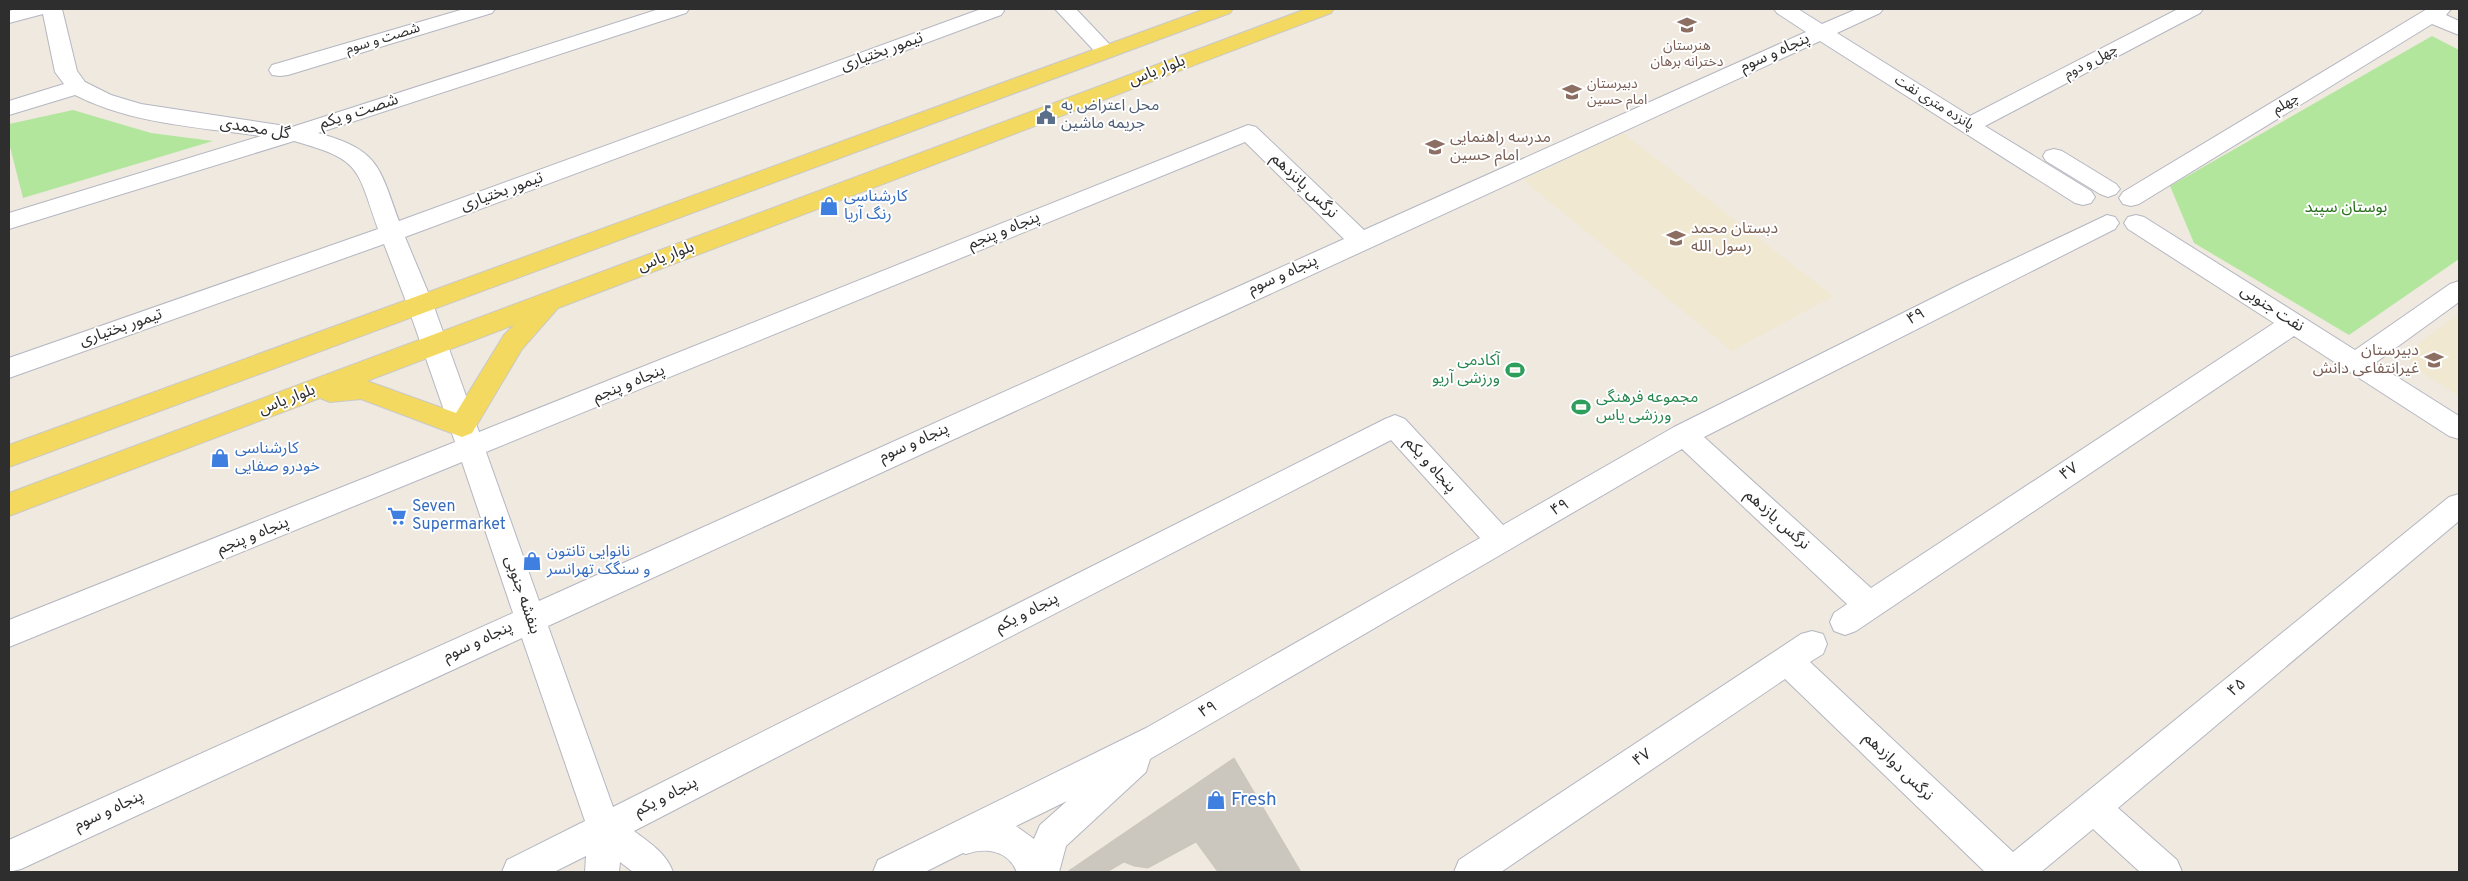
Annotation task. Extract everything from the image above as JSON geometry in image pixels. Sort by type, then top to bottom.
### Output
[{"type":"main road","points":[[9,456],[1223,9]]},
{"type":"main road","name":"بلوار یاس","points":[[9,505],[1324,9]]},
{"type":"main road","points":[[1106,52],[1132,81]]},
{"type":"main road","points":[[299,396],[362,389],[466,437],[513,342],[553,300]]},
{"type":"street","points":[[9,17],[39,9]]},
{"type":"street","points":[[9,108],[76,87],[66,72],[52,9]]},
{"type":"street","name":"شصت و سوم","points":[[280,70],[485,9]]},
{"type":"street","name":"شصت و یکم","points":[[9,222],[293,134],[679,9]]},
{"type":"street","points":[[1065,9],[1106,52]]},
{"type":"street","name":"پانزده متری نفت","points":[[1784,9],[1827,21],[1979,120],[2108,189],[2131,198]]},
{"type":"street","name":"پنجاه و سوم","points":[[9,857],[1360,241],[1827,21],[1873,9]]},
{"type":"street","name":"چهل و دوم","points":[[1979,120],[2193,9]]},
{"type":"street","name":"تیمور بختیاری","points":[[9,368],[391,233],[994,11]]},
{"type":"street","points":[[2435,12],[2459,29]]},
{"type":"street","name":"چهلم","points":[[2131,198],[2435,12]]},
{"type":"street","name":"گل محمدی","points":[[76,87],[103,100],[138,111],[293,134],[334,145],[356,156],[370,173],[391,233],[420,304]]},
{"type":"street","name":"پانزده متری نفت","points":[[1979,120],[2092,210]]},
{"type":"street","name":"نرگس پانزدهم","points":[[1248,132],[1360,241]]},
{"type":"street","name":"پنجاه و پنجم","points":[[9,634],[466,437],[1248,132]]},
{"type":"street","name":"۴۹","points":[[1157,739],[1684,435],[1970,290],[2092,210],[2088,192],[2097,189],[2108,189]]},
{"type":"street","points":[[2092,210],[2118,225],[2136,223],[2141,218],[2142,212],[2131,198]]},
{"type":"street","name":"نفت جنوبی","points":[[2136,223],[2459,429]]},
{"type":"street","points":[[2356,363],[2459,290]]},
{"type":"street","name":"بنفشه جنوبی","points":[[420,304],[604,828],[602,872]]},
{"type":"street","name":"۴۷","points":[[1845,622],[2294,323]]},
{"type":"street","name":"پنجاه و یکم","points":[[519,872],[1395,426],[1500,542]]},
{"type":"street","name":"نرگس یازدهم","points":[[1684,435],[1869,605]]},
{"type":"street","name":"۴۵","points":[[2015,872],[2459,505]]},
{"type":"street","name":"۴۷","points":[[1471,872],[1800,652]]},
{"type":"street","name":"نرگس دوازدهم","points":[[1800,652],[2009,872]]},
{"type":"street","points":[[890,872],[1157,739]]},
{"type":"street","points":[[1042,872],[1052,837],[1157,739]]},
{"type":"street","points":[[2093,807],[2165,872]]},
{"type":"street","points":[[604,828],[647,862],[656,872]]},
{"type":"street","points":[[924,872],[927,864],[951,842],[981,833],[1010,840],[1031,859],[1034,872]]},
{"type":"shaded area","name":"دبستان محمد رسول الله","points":[[1623,133],[1833,296],[1732,351],[1523,180]]},
{"type":"shaded area","name":"دبیرستان غیرانتفاعی دانش","points":[[2459,313],[2459,396],[2413,367],[2406,353]]},
{"type":"green space","name":"بوستان سپید","points":[[2432,36],[2459,50],[2459,259],[2349,335],[2194,243],[2170,186]]},
{"type":"green space","points":[[73,110],[151,133],[213,141],[23,198],[9,143],[9,124]]},
{"type":"building","name":"Fresh","points":[[1234,758],[1301,872],[1218,872],[1196,842],[1148,868],[1124,862],[1107,872],[1067,872]]},
{"type":"place","name":"هنرستان دخترانه برهان","points":[[1687,25]]},
{"type":"place","name":"دبیرستان امام حسین","points":[[1572,92]]},
{"type":"place","name":"محل اعتراض به جریمه ماشین","points":[[1046,115]]},
{"type":"place","name":"مدرسه راهنمایی امام حسین","points":[[1435,147]]},
{"type":"place","name":"کارشناسی رنگ آریا","points":[[829,206]]},
{"type":"place","name":"دبستان محمد رسول الله","points":[[1676,238]]},
{"type":"place","name":"دبیرستان غیرانتفاعی دانش","points":[[2434,360]]},
{"type":"place","name":"آکادمی ورزشی آریو","points":[[1515,370]]},
{"type":"place","name":"مجموعه فرهنگی ورزشی یاس","points":[[1581,407]]},
{"type":"place","name":"کارشناسی خودرو صفایی","points":[[220,458]]},
{"type":"place","name":"Seven Supermarket","points":[[397,516]]},
{"type":"place","name":"نانوایی تانتون و سنگک تهرانسر","points":[[532,561]]},
{"type":"place","name":"Fresh","points":[[1216,800]]}]
